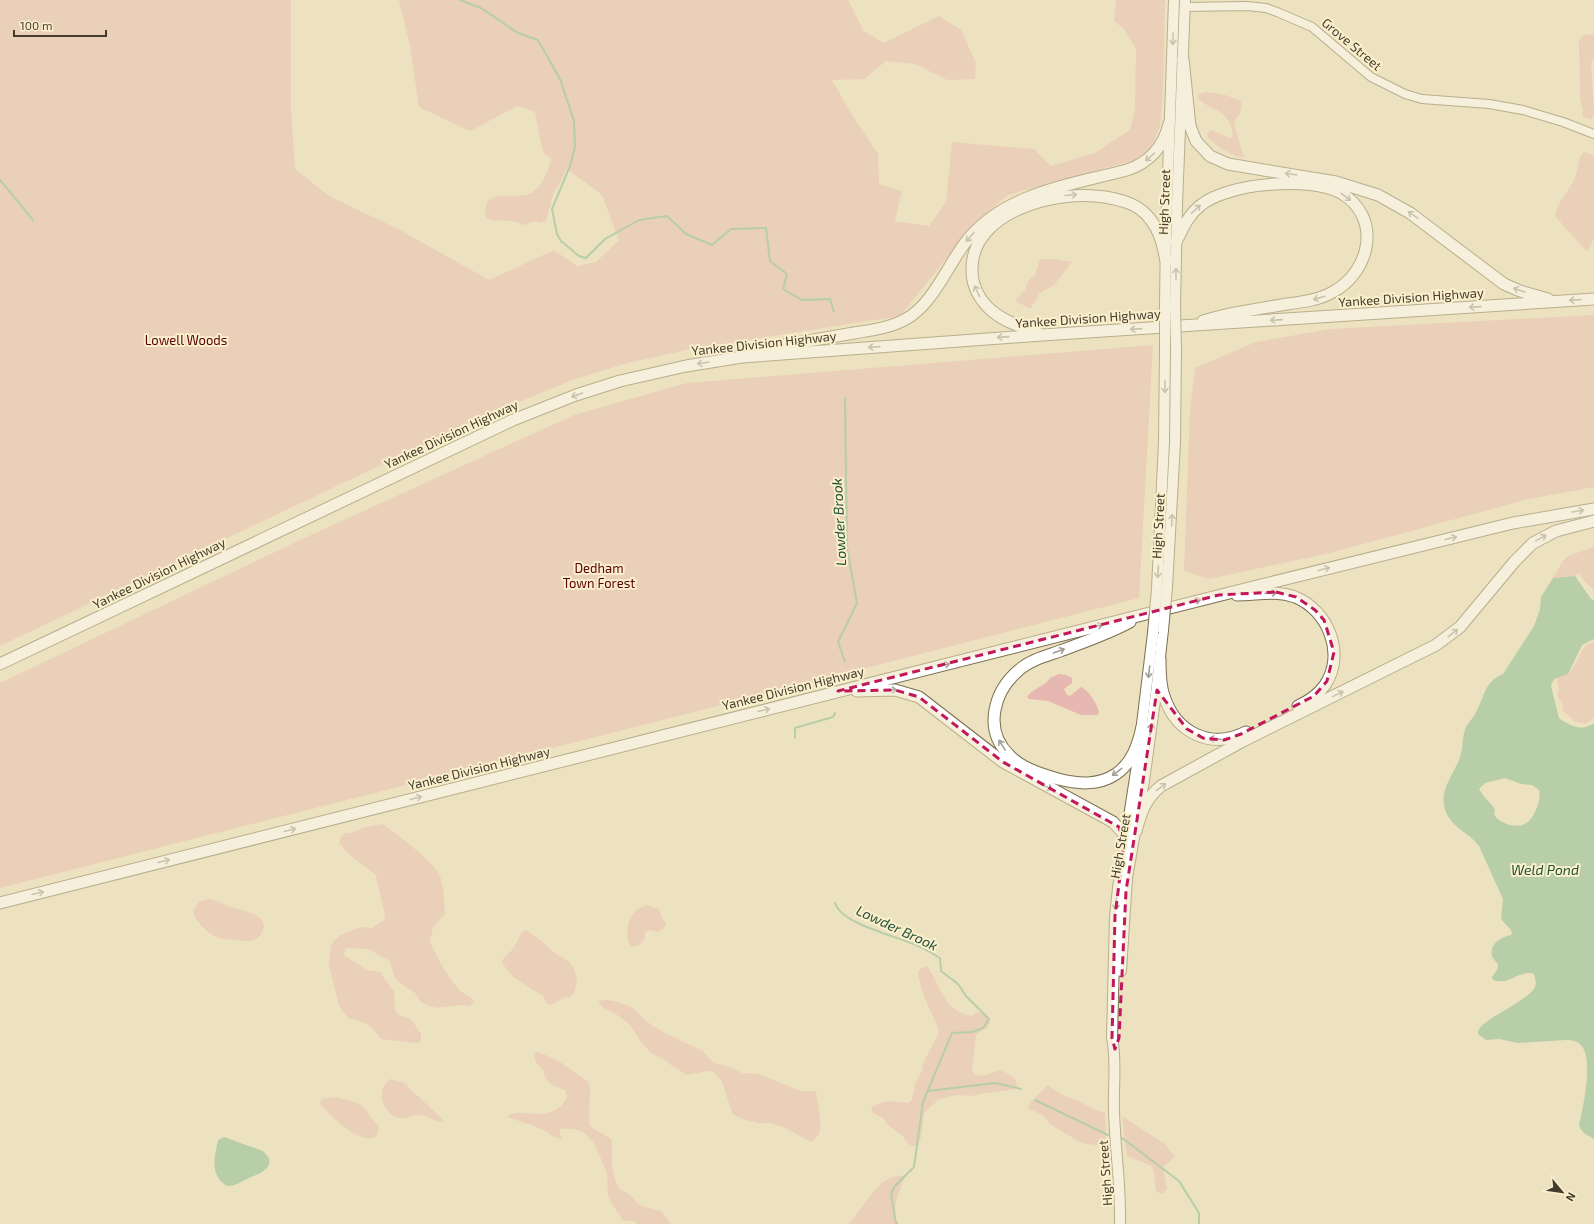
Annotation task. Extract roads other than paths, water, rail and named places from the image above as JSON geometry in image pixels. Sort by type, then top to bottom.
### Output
[{"type":"highway","points":[[1183,59],[1187,113],[1191,132],[1199,146],[1210,156],[1228,164],[1336,182],[1378,195],[1410,213],[1504,284],[1520,291],[1556,301]]},
{"type":"highway","points":[[742,357],[785,345],[886,328],[906,319],[924,305],[966,242],[992,217],[1008,206],[1035,194],[1127,170],[1142,164],[1150,158],[1160,146],[1169,124]]},
{"type":"highway","points":[[1176,242],[1190,215],[1208,200],[1228,192],[1254,186],[1272,184],[1313,185],[1329,188],[1339,192],[1348,198],[1358,210],[1364,222],[1367,234],[1365,253],[1358,269],[1347,282],[1333,293],[1313,300],[1222,315],[1189,325]]},
{"type":"highway","points":[[1042,334],[1010,323],[997,314],[982,300],[974,283],[972,265],[976,246],[990,228],[1010,214],[1037,202],[1066,196],[1094,195],[1122,200],[1136,206],[1150,218],[1161,239],[1166,261]]},
{"type":"highway","name":"Yankee Division Highway","points":[[0,664],[492,429],[587,391],[642,376],[686,366],[742,357],[1042,334],[1594,299]]},
{"type":"highway","name":"Yankee Division Highway","points":[[0,903],[1219,595],[1513,523],[1594,509]]},
{"type":"highway","points":[[1136,831],[1145,803],[1161,786],[1243,741],[1436,645],[1460,627],[1515,561],[1533,543],[1556,531],[1594,521]]},
{"type":"highway","points":[[1160,659],[1162,689],[1171,712],[1187,730],[1203,738],[1212,740],[1224,740],[1241,734],[1306,702],[1322,689],[1332,672],[1334,652],[1333,642],[1328,628],[1315,610],[1296,597],[1281,593],[1271,592],[1255,595],[1219,595]]},
{"type":"highway","points":[[1142,727],[1133,754],[1120,771],[1105,780],[1095,783],[1080,783],[1042,774],[1016,761],[1009,755],[1000,743],[995,730],[994,716],[995,706],[1000,692],[1012,676],[1025,665],[1113,631],[1145,614]]},
{"type":"highway","points":[[838,691],[895,690],[919,697],[1003,762],[1113,822],[1122,833],[1124,844]]},
{"type":"main road","name":"High Street","points":[[1120,1224],[1119,1175],[1114,1110],[1115,1049],[1112,1038],[1116,916],[1119,876],[1142,727],[1153,633],[1162,588],[1175,443],[1170,348],[1170,305],[1166,261],[1174,0]]},
{"type":"main road","name":"High Street","points":[[1170,305],[1176,242],[1185,3]]},
{"type":"main road","name":"High Street","points":[[1115,1049],[1119,1038],[1126,891],[1144,781],[1163,630],[1162,588]]},
{"type":"street","name":"Grove Street","points":[[1185,3],[1266,8],[1304,22],[1316,29],[1362,71],[1386,86],[1416,97],[1523,110],[1563,122],[1594,134]]},
{"type":"water","name":"Weld Pond","points":[[1575,576],[1591,599],[1594,600],[1594,639],[1582,645],[1568,674],[1554,679],[1551,686],[1559,718],[1576,727],[1585,727],[1594,723],[1594,1139],[1583,1132],[1579,1125],[1585,1096],[1587,1072],[1585,1052],[1581,1045],[1568,1040],[1518,1043],[1499,1039],[1486,1040],[1478,1034],[1479,1029],[1483,1024],[1522,1000],[1533,991],[1536,985],[1536,980],[1534,974],[1529,973],[1504,981],[1493,980],[1492,977],[1498,966],[1492,956],[1492,948],[1500,939],[1511,935],[1512,933],[1501,919],[1503,899],[1479,846],[1454,824],[1446,812],[1444,805],[1444,793],[1461,756],[1466,728],[1475,714],[1488,685],[1503,674],[1534,626],[1540,609],[1541,597],[1553,578]],"holes":[[[1505,778],[1521,784],[1532,785],[1539,790],[1540,794],[1534,814],[1528,822],[1517,826],[1499,820],[1494,814],[1495,809],[1482,795],[1479,789],[1485,783]]]},
{"type":"water","points":[[224,1137],[263,1151],[269,1160],[268,1167],[260,1173],[231,1186],[227,1186],[216,1174],[214,1163],[218,1140]]},
{"type":"waterway","name":"Lowder Brook","points":[[460,0],[481,8],[518,33],[538,40],[560,79],[574,121],[575,147],[570,166],[552,209],[557,234],[561,241],[579,256],[586,258],[605,239],[639,220],[667,216],[686,234],[712,245],[731,229],[766,228],[770,261],[787,274],[783,289],[802,300],[830,299],[834,312]]},
{"type":"waterway","points":[[0,180],[33,220]]},
{"type":"waterway","name":"Lowder Brook","points":[[845,398],[847,548],[857,603],[838,642],[845,662]]},
{"type":"waterway","name":"Lowder Brook","points":[[795,738],[795,728],[833,717],[835,713]]},
{"type":"waterway","name":"Lowder Brook","points":[[835,903],[840,911],[848,918],[859,924],[921,947],[940,958],[941,971],[958,984],[966,996],[989,1019],[983,1028],[972,1032],[952,1033],[923,1102],[914,1167],[895,1186],[891,1194],[897,1224]]},
{"type":"waterway","points":[[928,1091],[995,1083],[1021,1089]]},
{"type":"waterway","points":[[1035,1100],[1108,1135]]},
{"type":"waterway","points":[[1122,1138],[1179,1181],[1199,1213],[1199,1224]]},
{"type":"park label","name":"Lowell Woods","points":[[186,340]]},
{"type":"park label","name":"Dedham Town Forest","points":[[599,576]]}]
